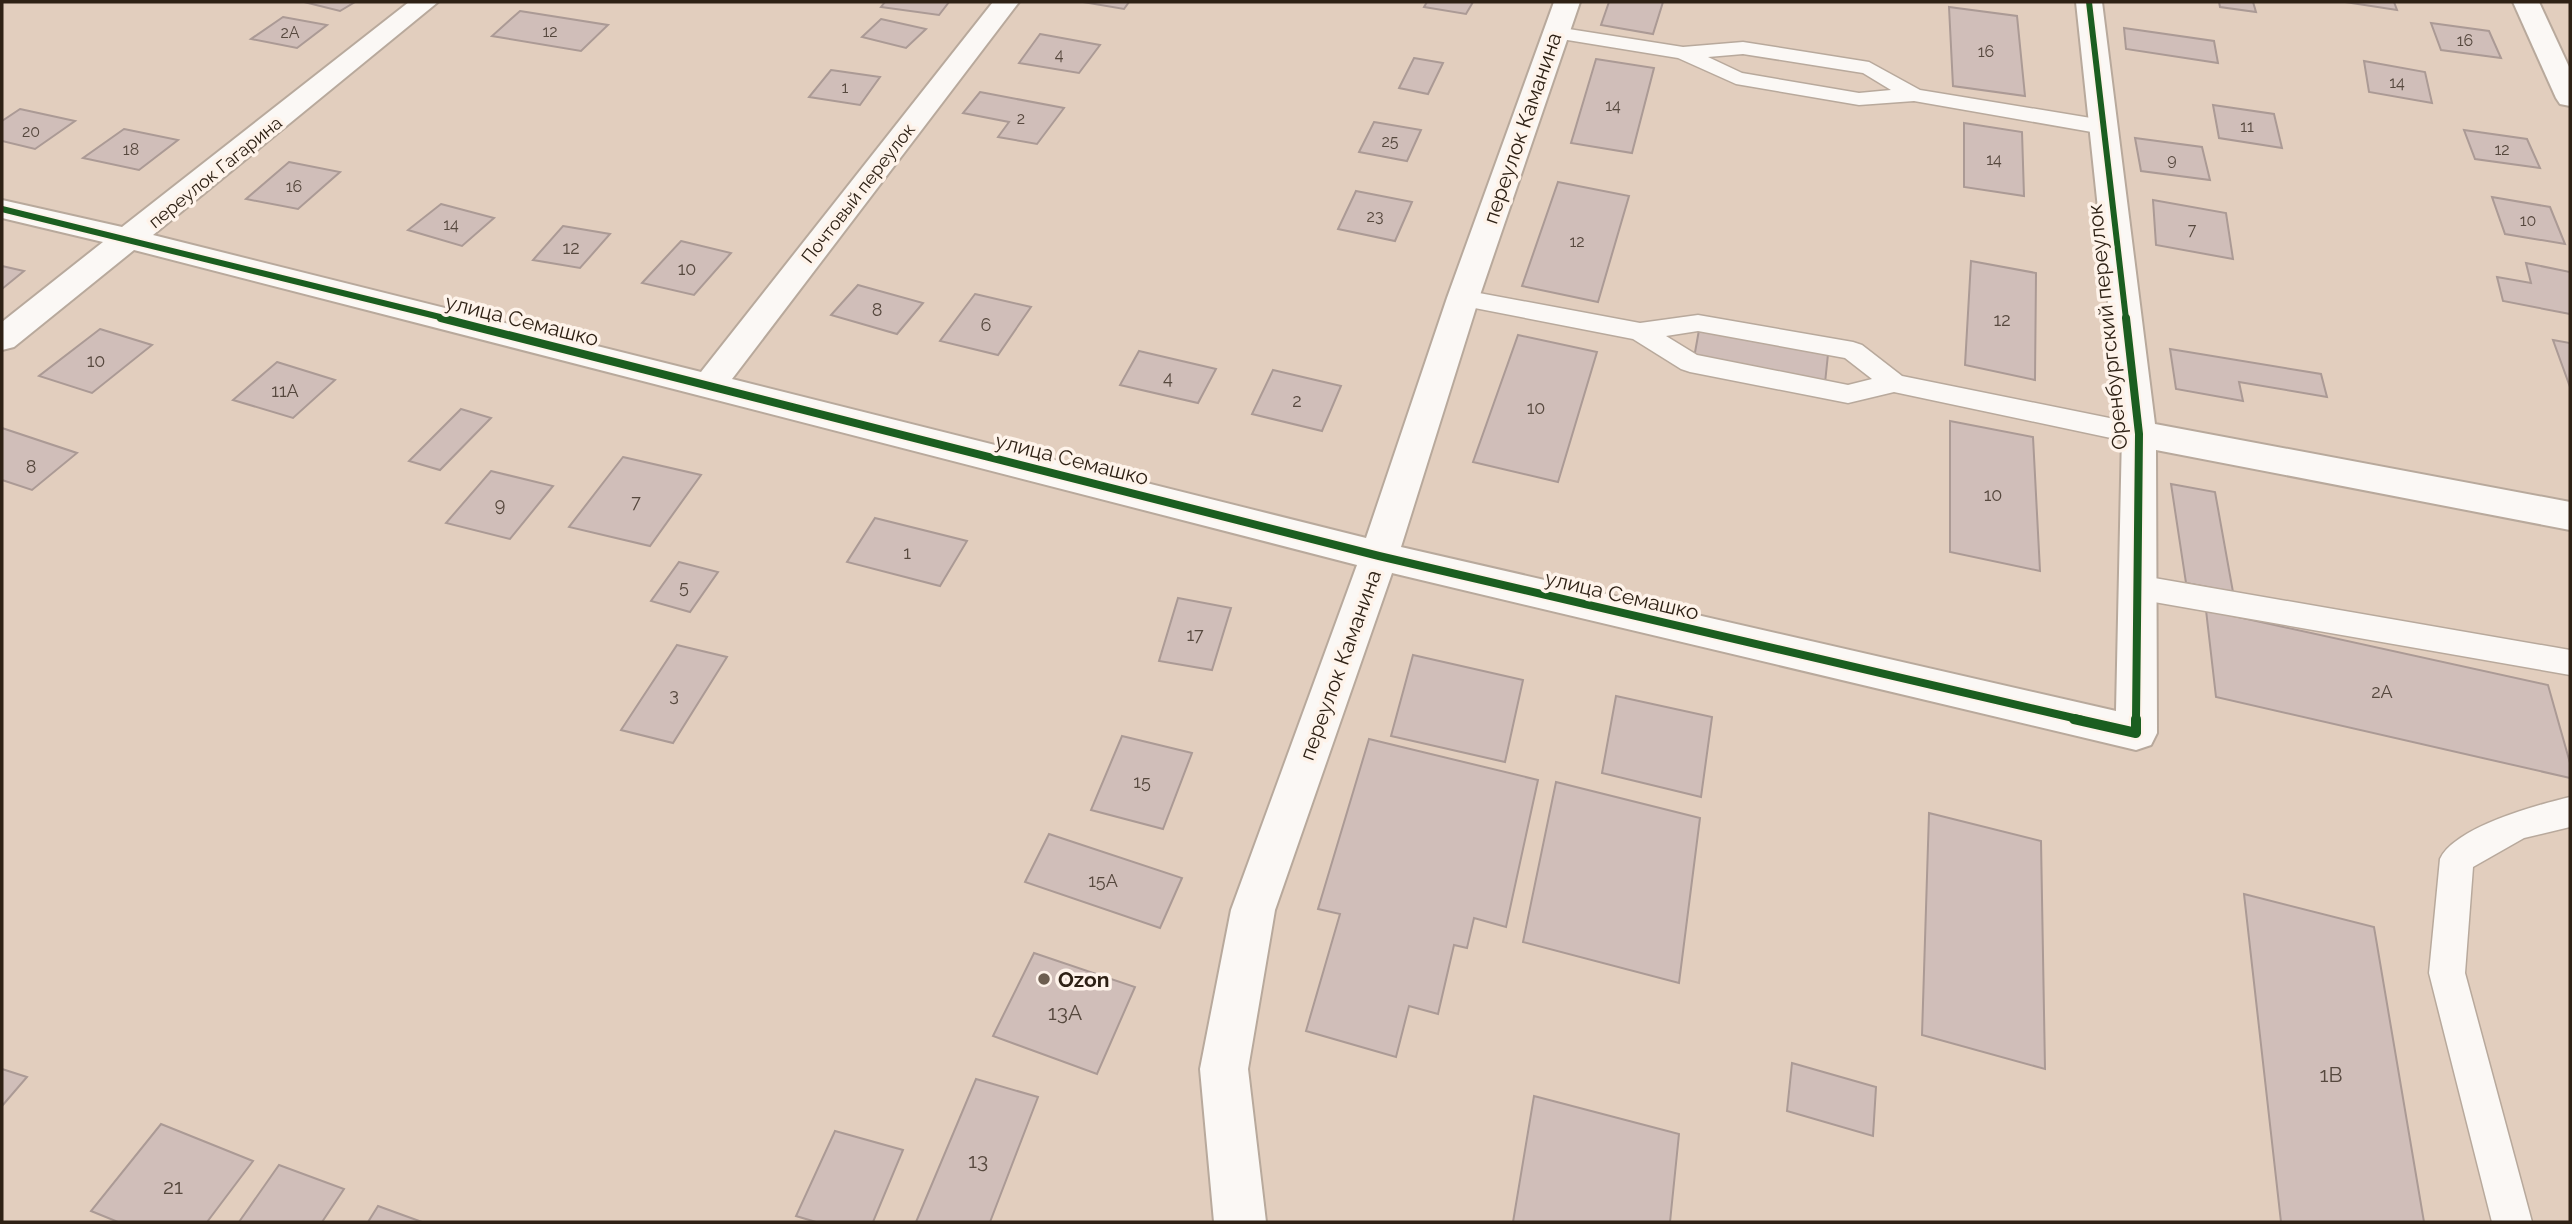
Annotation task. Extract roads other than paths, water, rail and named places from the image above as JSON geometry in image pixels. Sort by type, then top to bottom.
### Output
[{"type":"street","name":"переулок Гагарина","points":[[2,339],[131,239],[425,2]]},
{"type":"street","name":"Почтовый переулок","points":[[709,385],[1006,2]]},
{"type":"street","name":"переулок Каманина","points":[[1240,1222],[1224,1069],[1253,910],[1379,556],[1463,298],[1567,2]]},
{"type":"street","name":"Оренбургский переулок","points":[[2089,2],[2139,434],[2136,733]]},
{"type":"street","points":[[2526,2],[2570,98]]},
{"type":"street","name":"улица Семашко","points":[[2,209],[131,239],[1379,556],[2136,733]]},
{"type":"street","points":[[2139,434],[2570,516]]},
{"type":"lane","points":[[1556,33],[1683,53],[1743,48],[1869,68],[1914,95]]},
{"type":"lane","points":[[1683,53],[1736,78],[1859,99],[1914,95],[2104,127]]},
{"type":"lane","points":[[1463,298],[1640,332],[1698,323],[1853,351],[1894,383]]},
{"type":"lane","points":[[1640,332],[1690,363],[1848,394],[1894,383],[2139,434]]},
{"type":"lane","points":[[2137,587],[2570,663]]},
{"type":"lane","points":[[2512,1222],[2447,973],[2457,859],[2517,825],[2570,812]]},
{"type":"place","name":"Ozon","points":[[1044,979]]}]
